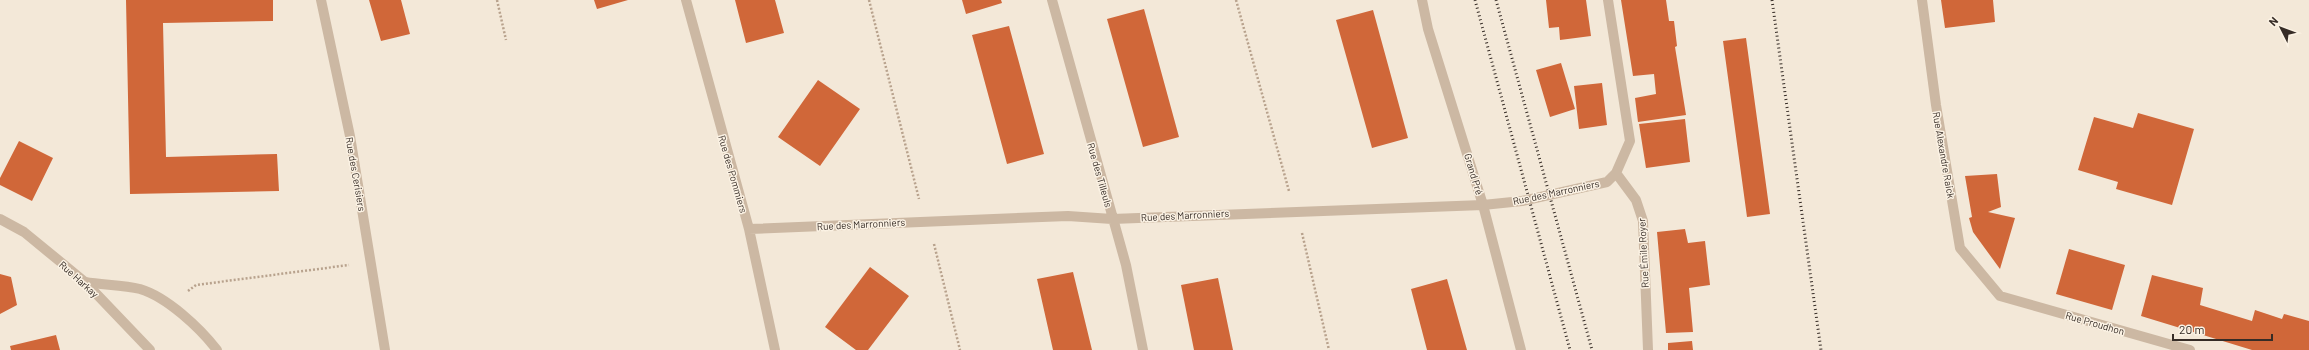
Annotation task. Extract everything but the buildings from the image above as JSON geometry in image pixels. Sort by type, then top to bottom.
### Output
[{"type":"street","name":"Rue des Cerisiers","points":[[321,0],[345,110],[384,350]]},
{"type":"street","name":"Rue des Pommiers","points":[[686,0],[749,229],[775,350]]},
{"type":"street","name":"Rue des Tilleuls","points":[[1052,0],[1126,265],[1144,350]]},
{"type":"street","name":"Grand Pré","points":[[1422,0],[1428,28],[1483,205],[1521,350]]},
{"type":"street","points":[[1608,0],[1630,142],[1616,173]]},
{"type":"street","name":"Rue Alexandre Raick","points":[[1922,0],[1936,105],[1960,248],[2000,296]]},
{"type":"street","name":"Rue des Marronniers","points":[[749,229],[1068,216],[1112,219],[1483,205],[1522,201],[1607,182],[1616,173]]},
{"type":"street","name":"Rue Émile Royer","points":[[1616,173],[1636,200],[1643,221],[1648,350]]},
{"type":"street","name":"Rue Harkay","points":[[0,219],[24,232],[85,282],[146,344],[150,350]]},
{"type":"street","points":[[85,282],[141,289],[173,307],[201,331],[217,350]]},
{"type":"street","name":"Rue Proudhon","points":[[2000,296],[2190,350]]},
{"type":"path","points":[[497,0],[506,40]]},
{"type":"path","points":[[869,0],[960,350]]},
{"type":"path","points":[[1236,0],[1296,211],[1329,350]]},
{"type":"path","points":[[173,307],[193,285],[371,263]]},
{"type":"railway","points":[[1475,0],[1570,350]]},
{"type":"railway","points":[[1496,0],[1592,350]]},
{"type":"railway","points":[[1772,0],[1821,350]]}]
